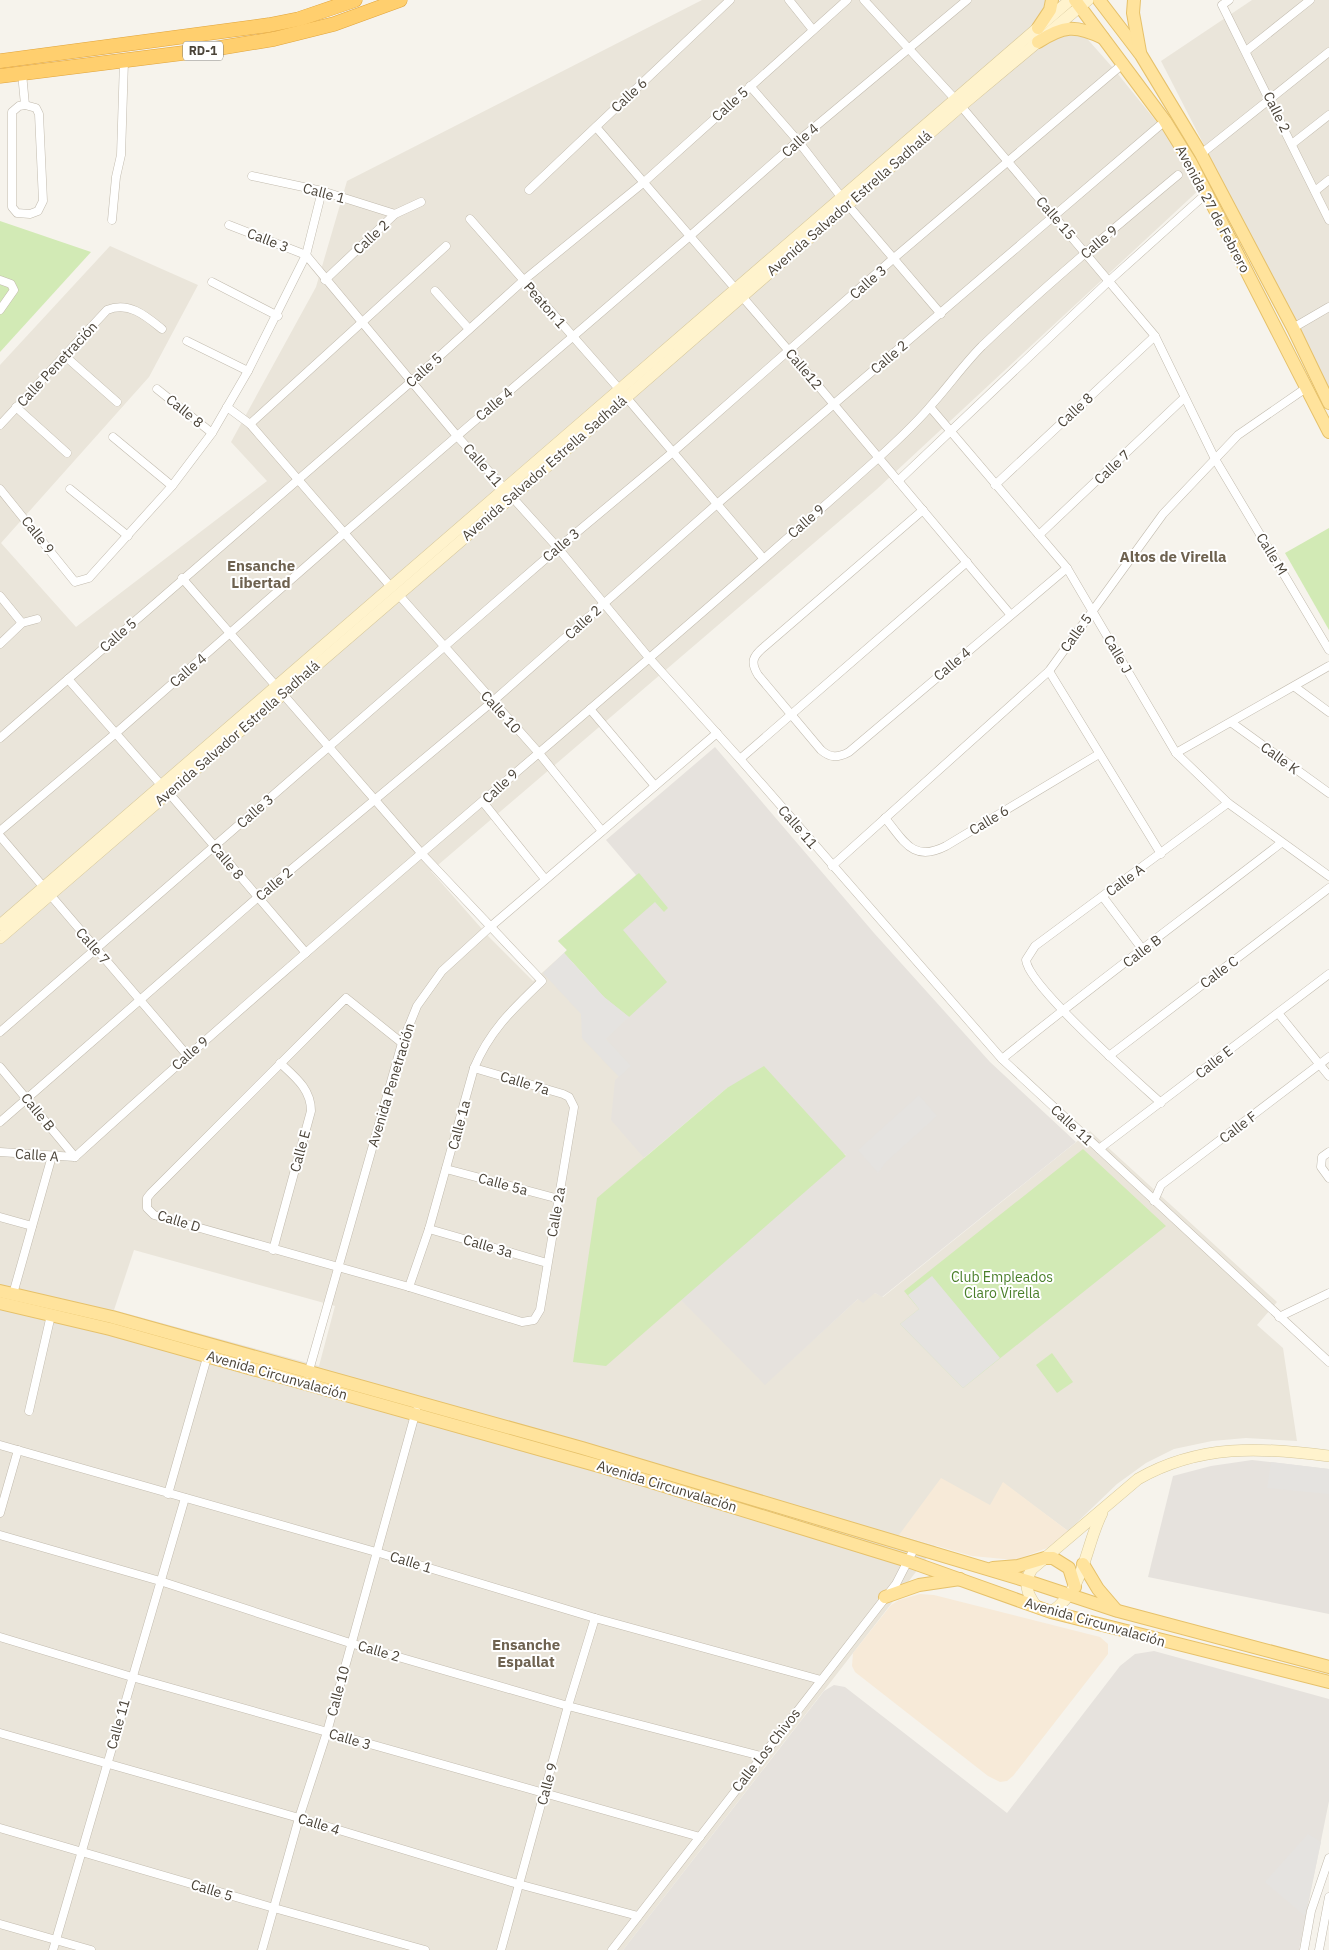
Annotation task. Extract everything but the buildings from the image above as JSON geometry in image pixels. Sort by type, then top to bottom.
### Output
[{"type":"highway","name":"RD-1","points":[[0,61],[269,25],[299,19],[355,0]]},
{"type":"highway","name":"RD-1","points":[[0,76],[124,61],[274,39],[334,24],[400,0]]},
{"type":"main road","points":[[1038,28],[1050,10],[1052,0]]},
{"type":"main road","name":"Avenida 27 de Febrero","points":[[1099,0],[1141,55],[1201,154],[1293,328],[1329,403]]},
{"type":"main road","points":[[1134,0],[1133,13],[1141,55]]},
{"type":"main road","name":"Avenida Salvador Estrella Sadhalá","points":[[0,938],[47,892],[165,789],[958,103],[1038,28],[1078,2]]},
{"type":"main road","name":"Avenida Salvador Estrella Sadhalá","points":[[958,103],[1038,42],[1078,2]]},
{"type":"main road","name":"Avenida 27 de Febrero","points":[[1078,2],[1165,121],[1206,194],[1329,432]]},
{"type":"main road","points":[[1038,42],[1064,28],[1074,28],[1092,33],[1105,40]]},
{"type":"main road","name":"Avenida Salvador Estrella Sadhalá","points":[[0,924],[47,892]]},
{"type":"main road","name":"Avenida Circunvalación","points":[[6,1293],[112,1317],[210,1350],[306,1377],[420,1402],[602,1453],[982,1568],[1027,1581],[1073,1591],[1118,1611],[1329,1667]]},
{"type":"main road","name":"Avenida Circunvalación","points":[[0,1303],[210,1350]]},
{"type":"main road","name":"Avenida Circunvalación","points":[[306,1377],[415,1415],[616,1471],[908,1561],[1051,1612],[1128,1633],[1329,1682]]},
{"type":"main road","points":[[1036,1606],[1028,1595],[1027,1581],[1032,1569],[1138,1479],[1156,1469],[1203,1453],[1253,1450],[1329,1456]]},
{"type":"main road","points":[[1051,1612],[1063,1604],[1073,1591],[1092,1534],[1105,1507]]},
{"type":"main road","points":[[982,1568],[1018,1566],[1045,1558],[1059,1560],[1068,1568],[1073,1591]]},
{"type":"main road","points":[[1083,1564],[1098,1589],[1118,1611]]},
{"type":"main road","points":[[885,1597],[919,1585],[961,1579]]},
{"type":"street","name":"Calle 6","points":[[529,190],[730,0]]},
{"type":"street","points":[[789,0],[814,30]]},
{"type":"street","name":"Calle 5","points":[[0,738],[182,578],[412,381],[524,280],[643,183],[847,0]]},
{"type":"street","name":"Calle 15","points":[[864,0],[958,103],[1053,217],[1110,280],[1155,336],[1215,459]]},
{"type":"street","name":"Calle 4","points":[[0,831],[116,733],[798,141],[967,0]]},
{"type":"street","points":[[1246,51],[1310,0]]},
{"type":"street","name":"Calle 2","points":[[1226,3],[1246,51],[1329,220]]},
{"type":"street","points":[[1201,154],[1329,52]]},
{"type":"street","points":[[112,220],[116,177],[122,155],[124,61]]},
{"type":"street","name":"Calle 3","points":[[0,1032],[443,647],[673,452],[894,258],[1124,63]]},
{"type":"street","points":[[22,73],[26,105]]},
{"type":"street","points":[[750,86],[798,141],[844,201],[941,314]]},
{"type":"street","points":[[26,105],[36,108],[39,114],[43,201],[38,211],[30,214],[17,213],[12,207],[12,112],[19,106],[26,105]]},
{"type":"street","points":[[1292,144],[1329,115]]},
{"type":"street","name":"Calle 2","points":[[0,1122],[257,898],[492,702],[716,504],[1165,121]]},
{"type":"street","name":"Calle12","points":[[596,127],[789,351],[1010,614]]},
{"type":"street","name":"Calle 9","points":[[75,1157],[187,1055],[483,802],[538,752],[650,659],[878,457],[930,407],[979,349],[1086,252],[1178,175]]},
{"type":"street","name":"Calle 1","points":[[252,176],[322,191],[395,214]]},
{"type":"street","points":[[1315,191],[1329,180]]},
{"type":"street","points":[[898,481],[1110,280],[1216,184]]},
{"type":"street","points":[[70,489],[128,536],[172,486],[212,433],[278,316],[306,255],[322,191]]},
{"type":"street","name":"Calle 2","points":[[325,280],[395,214],[421,202]]},
{"type":"street","name":"Peaton 1","points":[[470,220],[623,393],[763,558]]},
{"type":"street","name":"Calle 3","points":[[229,225],[306,255]]},
{"type":"street","points":[[250,424],[446,246]]},
{"type":"street","name":"Calle 11","points":[[306,255],[457,436],[558,548],[650,659],[740,759],[1002,1059],[1329,1362]]},
{"type":"street","points":[[0,280],[11,284],[13,288],[11,297],[0,310]]},
{"type":"street","points":[[212,282],[278,316]]},
{"type":"street","points":[[435,291],[469,329]]},
{"type":"street","name":"Calle Penetración","points":[[0,425],[98,319],[116,306],[138,311],[162,329]]},
{"type":"street","points":[[1293,328],[1329,306]]},
{"type":"street","name":"Calle 8","points":[[995,485],[1155,336]]},
{"type":"street","points":[[187,341],[248,371]]},
{"type":"street","points":[[65,356],[118,402]]},
{"type":"street","points":[[1306,388],[1329,403]]},
{"type":"street","name":"Calle 5","points":[[832,866],[1049,671],[1163,514],[1238,435],[1306,388]]},
{"type":"street","name":"Calle 8","points":[[157,389],[212,433]]},
{"type":"street","name":"Calle 7","points":[[1039,535],[1184,398]]},
{"type":"street","name":"Calle 10","points":[[227,407],[250,424],[343,534],[538,752],[602,831]]},
{"type":"street","name":"Calle J","points":[[930,407],[1066,568],[1176,753],[1228,803],[1329,876]]},
{"type":"street","points":[[16,408],[67,453]]},
{"type":"street","points":[[114,437],[172,486]]},
{"type":"street","name":"Calle M","points":[[1215,459],[1329,650]]},
{"type":"street","name":"Calle 9","points":[[0,489],[75,582],[89,578],[128,536]]},
{"type":"street","points":[[791,715],[758,675],[752,664],[758,652],[923,510]]},
{"type":"street","points":[[740,759],[967,562]]},
{"type":"street","name":"Calle 4","points":[[791,715],[826,754],[836,757],[849,752],[1066,568]]},
{"type":"street","points":[[182,578],[279,691],[489,928]]},
{"type":"street","points":[[0,596],[22,623]]},
{"type":"street","points":[[0,644],[22,623],[37,619]]},
{"type":"street","points":[[1176,753],[1232,723],[1329,666]]},
{"type":"street","points":[[1049,671],[1161,854]]},
{"type":"street","name":"Calle 8","points":[[68,679],[306,952]]},
{"type":"street","points":[[1295,687],[1329,712]]},
{"type":"street","points":[[590,709],[655,786]]},
{"type":"street","name":"Calle K","points":[[1232,723],[1329,793]]},
{"type":"street","name":"Avenida Penetración","points":[[306,1377],[402,1043],[417,1006],[442,971],[489,928],[717,733]]},
{"type":"street","name":"Calle 6","points":[[885,818],[911,848],[919,854],[930,853],[1099,754]]},
{"type":"street","points":[[483,802],[545,879]]},
{"type":"street","name":"Calle A","points":[[1063,1010],[1030,973],[1026,960],[1035,946],[1228,803]]},
{"type":"street","name":"Calle 7","points":[[0,836],[187,1055]]},
{"type":"street","name":"Calle B","points":[[1002,1059],[1281,843]]},
{"type":"street","name":"Calle C","points":[[1109,1056],[1329,888]]},
{"type":"street","points":[[1103,897],[1144,950]]},
{"type":"street","name":"Calle 1a","points":[[409,1287],[429,1229],[474,1068],[484,1046],[496,1027],[542,982],[489,928]]},
{"type":"street","name":"Calle E","points":[[1099,1150],[1329,974]]},
{"type":"street","name":"Calle D","points":[[402,1043],[346,998],[151,1193],[146,1201],[147,1208],[154,1215],[273,1250],[339,1266],[522,1322],[534,1320]]},
{"type":"street","points":[[1063,1010],[1109,1056],[1161,1103]]},
{"type":"street","points":[[1278,1013],[1329,1076]]},
{"type":"street","name":"Calle F","points":[[1154,1201],[1161,1185],[1329,1057]]},
{"type":"street","name":"Calle E","points":[[273,1250],[311,1110],[311,1102],[305,1088],[280,1063]]},
{"type":"street","name":"Calle B","points":[[0,1067],[75,1157]]},
{"type":"street","name":"Calle 7a","points":[[474,1068],[562,1094],[572,1102]]},
{"type":"street","name":"Calle 2a","points":[[534,1320],[540,1310],[574,1108],[572,1102]]},
{"type":"street","name":"Calle A","points":[[0,1152],[75,1157]]},
{"type":"street","points":[[1329,1152],[1322,1157],[1321,1167],[1329,1178]]},
{"type":"street","points":[[6,1293],[32,1226],[52,1156]]},
{"type":"street","name":"Calle 5a","points":[[446,1170],[559,1199]]},
{"type":"street","points":[[0,1217],[32,1226]]},
{"type":"street","name":"Calle 3a","points":[[429,1229],[547,1263]]},
{"type":"street","points":[[1279,1316],[1329,1293]]},
{"type":"street","points":[[28,1411],[51,1315]]},
{"type":"street","points":[[168,1494],[210,1350]]},
{"type":"street","name":"Calle 10","points":[[262,1950],[299,1818],[327,1732],[350,1643],[420,1402]]},
{"type":"street","name":"Calle 1","points":[[0,1444],[168,1494],[376,1552],[595,1618],[821,1680]]},
{"type":"street","points":[[0,1514],[18,1450]]},
{"type":"street","name":"Calle 11","points":[[53,1950],[185,1498]]},
{"type":"street","name":"Calle 2","points":[[0,1535],[160,1581],[350,1643],[568,1706],[761,1756]]},
{"type":"street","name":"Calle Los Chivos","points":[[612,1950],[896,1584],[915,1547]]},
{"type":"street","name":"Calle 9","points":[[500,1950],[545,1795],[568,1706],[595,1618]]},
{"type":"street","name":"Calle 3","points":[[0,1637],[545,1795],[700,1837]]},
{"type":"street","name":"Calle 4","points":[[0,1733],[106,1765],[299,1818],[518,1884],[638,1916]]},
{"type":"street","name":"Calle 5","points":[[0,1828],[425,1950]]},
{"type":"street","points":[[1304,1950],[1312,1911],[1329,1858]]},
{"type":"street","points":[[1319,1950],[1329,1896]]},
{"type":"street","points":[[0,1924],[91,1950]]},
{"type":"shaded area","points":[[702,0],[1053,0],[1113,68],[1160,126],[1201,188],[877,489],[431,871],[489,937],[533,981],[564,953],[588,981],[629,1017],[631,1066],[644,1158],[765,1384],[858,1299],[875,1293],[883,1297],[1090,1131],[1277,1302],[1257,1325],[1283,1348],[1297,1441],[1246,1438],[1212,1441],[1174,1449],[1146,1463],[1117,1484],[1068,1531],[1003,1483],[991,1505],[899,1535],[936,1546],[623,1950],[0,1950],[0,365],[110,246],[198,285],[149,377],[1,543],[76,627],[267,481],[231,442],[316,287],[347,181]],"holes":[[[134,1250],[335,1306],[319,1366],[114,1310]]]},
{"type":"shaded area","points":[[1252,0],[1329,0],[1329,389],[1161,61]]},
{"type":"shaded area","points":[[715,747],[874,933],[990,1062],[1076,1142],[882,1297],[875,1293],[863,1303],[858,1299],[765,1385],[680,1299],[846,1155],[727,1088],[644,1158],[611,1120],[615,1080],[630,1066],[606,1039],[629,1017],[564,953],[567,950],[558,941],[636,875],[606,840]]},
{"type":"shaded area","points":[[564,953],[604,997],[629,1017],[606,1039],[631,1066],[619,1077],[582,1038],[581,1014],[543,973]]},
{"type":"shaded area","points":[[919,1095],[937,1116],[886,1162],[878,1173],[858,1150]]},
{"type":"shaded area","points":[[932,1276],[1000,1358],[963,1388],[900,1324],[919,1309],[908,1295]]},
{"type":"shaded area","points":[[1252,1460],[1329,1469],[1329,1614],[1148,1577],[1173,1476],[1211,1466]]},
{"type":"shaded area","points":[[1271,1462],[1329,1469],[1329,1494],[1267,1488]]},
{"type":"shaded area","points":[[941,1478],[990,1505],[1003,1482],[1068,1531],[1047,1548],[1015,1560],[972,1556],[899,1535]]},
{"type":"shaded area","points":[[920,1594],[934,1595],[1100,1637],[1108,1644],[1108,1654],[1013,1776],[1007,1781],[1000,1782],[988,1776],[855,1672],[852,1666],[853,1653],[891,1605],[899,1600]]},
{"type":"shaded area","points":[[1154,1651],[1329,1699],[1329,1801],[1299,1950],[623,1950],[824,1691],[834,1685],[845,1687],[1007,1813],[1120,1666],[1135,1654]]},
{"type":"shaded area","points":[[1308,1834],[1321,1842],[1305,1916],[1265,1882]]},
{"type":"green space","points":[[0,221],[91,252],[0,352]]},
{"type":"green space","points":[[1329,528],[1329,630],[1285,553]]},
{"type":"green space","points":[[639,873],[668,908],[664,912],[655,902],[623,930],[667,982],[629,1017],[604,997],[564,953],[567,950],[558,941]]},
{"type":"green space","points":[[764,1066],[846,1156],[606,1366],[573,1362],[597,1198],[727,1088]]},
{"type":"green space","name":"Club Empleados Claro Virella","points":[[1083,1149],[1166,1226],[963,1388],[900,1324],[919,1309],[904,1291]]},
{"type":"green space","points":[[1052,1353],[1073,1382],[1057,1393],[1036,1365]]},
{"type":"district","name":"Altos de Virella","points":[[1173,557]]},
{"type":"district","name":"Ensanche Libertad","points":[[261,574]]},
{"type":"district","name":"Ensanche Espallat","points":[[526,1654]]}]
